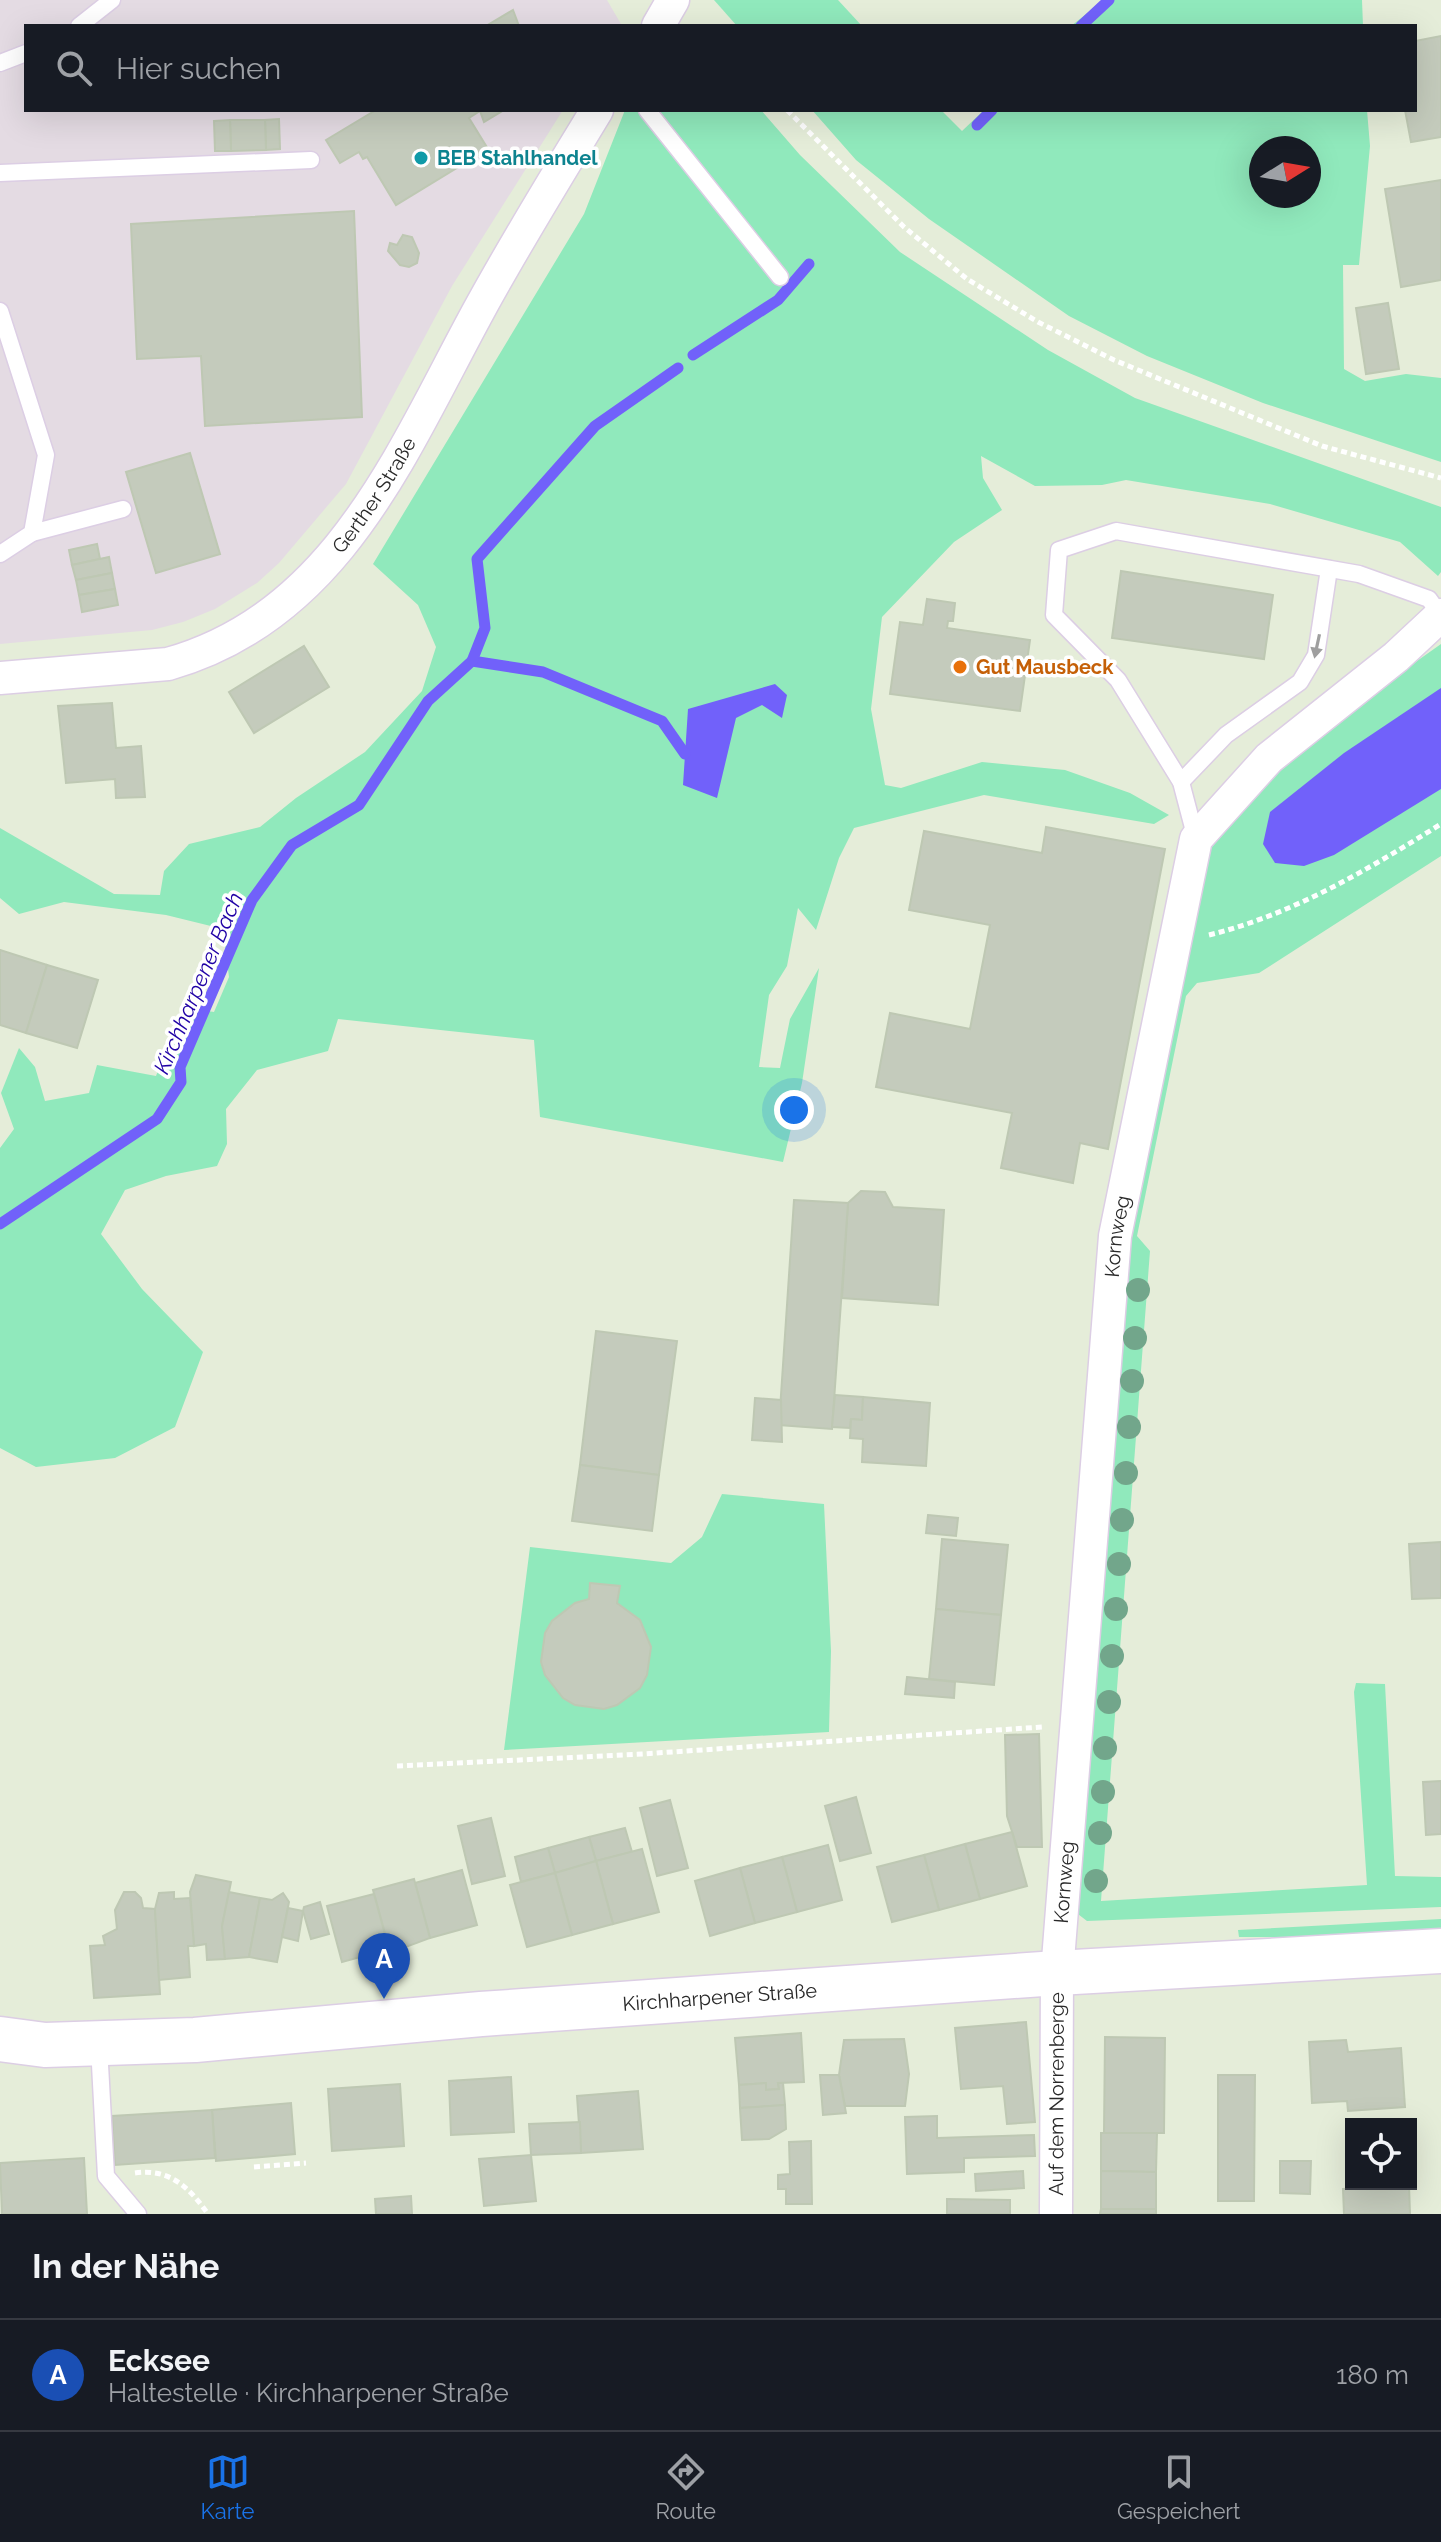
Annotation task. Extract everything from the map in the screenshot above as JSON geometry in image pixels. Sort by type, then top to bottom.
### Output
[{"type":"street","points":[[659,24],[673,0]]},
{"type":"street","name":"Gerther Straße","points":[[0,678],[168,664],[234,638],[276,612],[304,587],[350,535],[385,487],[481,306],[596,112]]},
{"type":"street","name":"Kornweg","points":[[1057,1973],[1115,1236],[1196,839],[1269,758],[1441,616]]},
{"type":"street","name":"Kirchharpener Straße","points":[[0,2039],[27,2044],[99,2045],[1057,1973],[1441,1951]]},
{"type":"street","name":"Auf dem Norrenberge","points":[[1056,2214],[1057,1973]]},
{"type":"lane","points":[[82,24],[112,0]]},
{"type":"lane","points":[[0,63],[24,54]]},
{"type":"lane","points":[[649,112],[780,277]]},
{"type":"lane","points":[[0,173],[311,160]]},
{"type":"lane","points":[[0,311],[46,455],[32,533]]},
{"type":"lane","points":[[0,554],[32,533],[123,509]]},
{"type":"lane","points":[[1196,839],[1181,782],[1118,680],[1054,615],[1059,550],[1116,531],[1359,574],[1429,599],[1441,616]]},
{"type":"lane","points":[[1181,782],[1226,735],[1300,682],[1316,655],[1329,569]]},
{"type":"lane","points":[[99,2045],[106,2176],[138,2214]]},
{"type":"path","points":[[789,112],[904,227],[967,279],[1038,322],[1114,360],[1322,446],[1440,478]]},
{"type":"path","points":[[1173,942],[1242,927],[1305,902],[1368,869],[1441,824]]},
{"type":"path","points":[[397,1766],[1075,1727]]},
{"type":"path","points":[[254,2167],[306,2163]]},
{"type":"path","points":[[163,2172],[185,2187],[208,2214]]},
{"type":"shaded area","points":[[0,0],[607,0],[621,24],[24,24],[24,112],[562,112],[452,286],[346,484],[279,563],[257,583],[215,609],[183,622],[152,630],[0,644]]},
{"type":"shaded area","points":[[775,684],[787,695],[782,718],[762,705],[736,718],[717,798],[683,785],[688,709]]},
{"type":"shaded area","points":[[1441,688],[1441,789],[1334,855],[1304,866],[1275,863],[1263,844],[1270,812],[1344,753]]},
{"type":"green space","points":[[714,0],[838,0],[860,24],[735,24]]},
{"type":"green space","points":[[1104,0],[1362,0],[1363,24],[1074,24]]},
{"type":"green space","points":[[624,112],[763,112],[800,155],[900,252],[1048,350],[1135,398],[1441,507],[1441,572],[1438,576],[1400,542],[1270,504],[1126,480],[1102,485],[1035,486],[981,456],[983,478],[1002,510],[954,542],[882,617],[871,709],[885,785],[901,788],[982,762],[1065,770],[1130,793],[1169,815],[1154,824],[984,795],[854,828],[839,858],[816,930],[798,908],[787,966],[769,995],[759,1067],[780,1068],[790,1019],[819,968],[802,1083],[783,1162],[540,1117],[534,1040],[338,1019],[328,1051],[257,1070],[226,1109],[227,1144],[217,1166],[166,1176],[125,1190],[101,1234],[142,1289],[203,1352],[175,1427],[115,1458],[36,1467],[0,1448],[0,1148],[14,1129],[1,1093],[19,1048],[35,1067],[45,1101],[89,1093],[97,1065],[156,1076],[173,1032],[201,1010],[214,1012],[229,977],[223,929],[166,915],[64,902],[19,914],[0,898],[0,828],[114,894],[160,895],[164,871],[189,844],[260,827],[296,798],[365,752],[422,691],[436,647],[418,605],[373,564],[584,214]]},
{"type":"green space","points":[[814,112],[943,112],[962,131],[982,112],[1367,112],[1370,146],[1359,265],[1343,265],[1344,369],[1365,381],[1406,374],[1441,378],[1441,462],[1263,403],[1147,356],[1069,316],[929,219],[856,160]]},
{"type":"green space","points":[[1441,644],[1441,856],[1259,973],[1197,983],[1186,996],[1137,1236],[1150,1251],[1101,1901],[1367,1885],[1354,1692],[1356,1683],[1385,1684],[1395,1876],[1441,1877],[1441,1907],[1087,1921],[1074,1911],[1123,1273],[1207,850],[1260,790],[1316,738]]},
{"type":"green space","points":[[722,1494],[824,1504],[831,1651],[829,1732],[504,1750],[530,1547],[671,1563],[702,1537]]},
{"type":"green space","points":[[1441,1919],[1441,1931],[1340,1937],[1239,1937],[1238,1930]]},
{"type":"building","points":[[513,10],[518,24],[489,24]]},
{"type":"building","points":[[1441,36],[1441,137],[1411,142],[1405,112],[1417,112],[1417,41]]},
{"type":"building","name":"BEB Stahlhandel","points":[[373,112],[478,112],[469,118],[488,149],[396,205],[367,157],[363,159],[359,152],[340,163],[326,140]]},
{"type":"building","name":"BEB Stahlhandel","points":[[480,112],[501,112],[484,122]]},
{"type":"building","points":[[279,119],[280,149],[266,150],[265,120]]},
{"type":"building","points":[[230,120],[265,120],[266,150],[231,151]]},
{"type":"building","points":[[230,120],[231,151],[215,151],[214,121]]},
{"type":"building","points":[[1441,180],[1441,280],[1401,287],[1385,189]]},
{"type":"building","points":[[354,211],[362,417],[205,426],[201,356],[137,359],[131,224]]},
{"type":"building","points":[[403,235],[412,237],[419,253],[417,263],[409,267],[400,265],[388,251],[390,243],[397,245]]},
{"type":"building","points":[[1388,303],[1399,369],[1366,374],[1356,308]]},
{"type":"building","points":[[190,453],[220,554],[156,573],[126,472]]},
{"type":"building","points":[[97,544],[100,559],[72,565],[69,550]]},
{"type":"building","points":[[109,557],[112,573],[76,580],[72,565]]},
{"type":"building","points":[[1121,571],[1273,595],[1264,659],[1112,638]]},
{"type":"building","points":[[112,573],[115,589],[79,595],[76,580]]},
{"type":"building","points":[[115,589],[118,605],[82,612],[79,595]]},
{"type":"building","name":"Gut Mausbeck","points":[[927,599],[955,603],[953,621],[948,621],[947,628],[1030,640],[1020,711],[890,694],[900,622],[923,625]]},
{"type":"building","points":[[304,646],[329,687],[254,733],[229,692]]},
{"type":"building","points":[[112,703],[116,748],[141,746],[145,797],[116,798],[115,779],[66,783],[58,706]]},
{"type":"building","points":[[1046,827],[1165,849],[1108,1149],[1080,1143],[1073,1183],[1001,1168],[1012,1113],[876,1087],[890,1013],[970,1029],[990,925],[909,910],[924,831],[1042,853]]},
{"type":"building","points":[[0,950],[47,965],[26,1033],[0,1025]]},
{"type":"building","points":[[47,965],[98,980],[77,1048],[26,1033]]},
{"type":"building","points":[[861,1191],[885,1192],[893,1207],[944,1210],[938,1305],[842,1298],[848,1203]]},
{"type":"building","points":[[794,1200],[848,1203],[832,1429],[779,1425]]},
{"type":"building","points":[[596,1331],[677,1341],[659,1475],[580,1465]]},
{"type":"building","points":[[835,1395],[863,1397],[862,1420],[851,1419],[850,1428],[832,1427]]},
{"type":"building","points":[[863,1397],[930,1403],[926,1466],[862,1462],[863,1439],[850,1438],[851,1419],[862,1420]]},
{"type":"building","points":[[755,1398],[781,1400],[782,1442],[752,1440]]},
{"type":"building","points":[[580,1465],[659,1475],[652,1531],[572,1521]]},
{"type":"building","points":[[928,1515],[958,1518],[956,1536],[926,1533]]},
{"type":"building","points":[[942,1539],[1008,1545],[1001,1615],[936,1609]]},
{"type":"building","points":[[1441,1542],[1441,1598],[1412,1599],[1409,1544]]},
{"type":"building","points":[[590,1583],[620,1586],[617,1603],[640,1620],[651,1647],[647,1675],[640,1688],[617,1705],[604,1709],[575,1705],[563,1698],[545,1675],[541,1662],[545,1633],[552,1621],[575,1603],[589,1599]]},
{"type":"building","points":[[936,1609],[1001,1615],[994,1685],[929,1679]]},
{"type":"building","points":[[907,1677],[955,1682],[954,1698],[905,1694]]},
{"type":"building","points":[[1039,1734],[1042,1847],[1017,1847],[1007,1816],[1005,1735]]},
{"type":"building","points":[[1441,1781],[1441,1834],[1426,1835],[1423,1782]]},
{"type":"building","points":[[856,1797],[871,1853],[840,1861],[825,1806]]},
{"type":"building","points":[[670,1800],[688,1868],[657,1876],[640,1808]]},
{"type":"building","points":[[491,1818],[505,1876],[472,1884],[458,1826]]},
{"type":"building","points":[[625,1828],[632,1852],[596,1861],[589,1837]]},
{"type":"building","points":[[1012,1832],[1027,1886],[980,1899],[965,1844]]},
{"type":"building","points":[[589,1837],[596,1861],[555,1873],[548,1848]]},
{"type":"building","points":[[965,1844],[980,1899],[939,1910],[924,1855]]},
{"type":"building","points":[[828,1845],[842,1900],[797,1912],[782,1857]]},
{"type":"building","points":[[548,1848],[555,1873],[521,1882],[515,1857]]},
{"type":"building","points":[[642,1849],[659,1912],[613,1924],[596,1861]]},
{"type":"building","points":[[924,1855],[939,1910],[892,1922],[877,1867]]},
{"type":"building","points":[[782,1857],[797,1912],[755,1923],[740,1868]]},
{"type":"building","points":[[596,1861],[613,1924],[572,1935],[555,1873]]},
{"type":"building","points":[[740,1868],[755,1923],[710,1936],[695,1881]]},
{"type":"building","points":[[462,1870],[477,1925],[430,1938],[415,1883]]},
{"type":"building","points":[[555,1873],[572,1935],[527,1947],[510,1885]]},
{"type":"building","points":[[196,1875],[231,1882],[222,1926],[225,1959],[207,1960],[206,1944],[194,1946],[190,1892]]},
{"type":"building","points":[[414,1879],[430,1938],[403,1948],[402,1945],[389,1949],[373,1890]]},
{"type":"building","points":[[124,1892],[135,1892],[141,1898],[143,1908],[155,1909],[160,1994],[94,1998],[90,1946],[105,1945],[103,1936],[117,1929],[115,1910]]},
{"type":"building","points":[[174,1892],[174,1899],[190,1898],[194,1946],[188,1946],[190,1977],[159,1980],[155,1909],[159,1893]]},
{"type":"building","points":[[229,1892],[260,1898],[249,1957],[225,1959],[222,1926]]},
{"type":"building","points":[[283,1893],[289,1902],[277,1962],[249,1957],[260,1898],[272,1900]]},
{"type":"building","points":[[374,1894],[389,1949],[342,1962],[327,1906]]},
{"type":"building","points":[[320,1902],[329,1934],[311,1939],[303,1911],[304,1907]]},
{"type":"building","points":[[288,1908],[303,1911],[298,1941],[282,1937]]},
{"type":"building","points":[[1026,2022],[1035,2122],[1007,2124],[1003,2086],[961,2089],[955,2028]]},
{"type":"building","points":[[801,2033],[804,2082],[778,2083],[779,2089],[766,2090],[766,2083],[739,2085],[735,2038]]},
{"type":"building","points":[[1105,2037],[1165,2038],[1164,2133],[1104,2133]]},
{"type":"building","points":[[904,2039],[909,2074],[905,2106],[845,2106],[839,2075],[844,2040]]},
{"type":"building","points":[[1346,2040],[1348,2052],[1401,2048],[1405,2107],[1348,2111],[1347,2101],[1312,2103],[1309,2042]]},
{"type":"building","points":[[820,2075],[839,2075],[846,2113],[823,2115]]},
{"type":"building","points":[[1218,2075],[1255,2075],[1254,2201],[1218,2201]]},
{"type":"building","points":[[511,2077],[514,2132],[451,2135],[449,2081]]},
{"type":"building","points":[[766,2083],[766,2090],[779,2089],[778,2083],[783,2083],[785,2105],[740,2108],[739,2085]]},
{"type":"building","points":[[400,2084],[404,2146],[332,2151],[328,2089]]},
{"type":"building","points":[[638,2091],[643,2149],[581,2153],[577,2096]]},
{"type":"building","points":[[291,2103],[295,2154],[216,2161],[212,2110]]},
{"type":"building","points":[[785,2105],[786,2129],[769,2139],[742,2140],[740,2108]]},
{"type":"building","points":[[212,2110],[215,2158],[115,2165],[112,2116]]},
{"type":"building","points":[[937,2116],[937,2138],[1034,2135],[1035,2156],[964,2158],[964,2172],[907,2174],[905,2117]]},
{"type":"building","points":[[580,2122],[581,2153],[531,2155],[529,2124]]},
{"type":"building","points":[[1101,2133],[1157,2133],[1156,2172],[1101,2171]]},
{"type":"building","points":[[811,2141],[812,2204],[786,2204],[786,2189],[778,2189],[778,2175],[790,2174],[789,2142]]},
{"type":"building","points":[[531,2155],[536,2201],[484,2206],[479,2159]]},
{"type":"building","points":[[84,2158],[87,2214],[2,2214],[0,2163]]},
{"type":"building","points":[[1280,2161],[1311,2161],[1310,2194],[1280,2193]]},
{"type":"building","points":[[1023,2171],[1024,2188],[976,2191],[975,2174]]},
{"type":"building","points":[[1101,2171],[1156,2172],[1156,2209],[1101,2209]]},
{"type":"building","points":[[1343,2189],[1409,2190],[1410,2214],[1344,2214]]},
{"type":"building","points":[[411,2196],[412,2214],[376,2214],[375,2199]]},
{"type":"building","points":[[947,2199],[1010,2200],[1010,2214],[947,2214]]},
{"type":"building","points":[[1101,2209],[1156,2209],[1156,2214],[1100,2214]]},
{"type":"waterway","name":"Kirchharpener Bach","points":[[1083,24],[1109,0]]},
{"type":"waterway","name":"Kirchharpener Bach","points":[[977,125],[990,112]]},
{"type":"waterway","name":"Kirchharpener Bach","points":[[693,355],[778,300],[809,264]]},
{"type":"waterway","name":"Kirchharpener Bach","points":[[0,1224],[157,1119],[181,1082],[180,1067],[252,900],[292,845],[359,805],[428,701],[472,661],[485,628],[477,559],[595,426],[678,368]]},
{"type":"waterway","points":[[472,661],[543,672],[662,721],[685,754]]},
{"type":"place","name":"BEB Stahlhandel","points":[[421,158]]},
{"type":"place","name":"Gut Mausbeck","points":[[960,667]]},
{"type":"place","name":"Ecksee","points":[[384,1999]]}]
